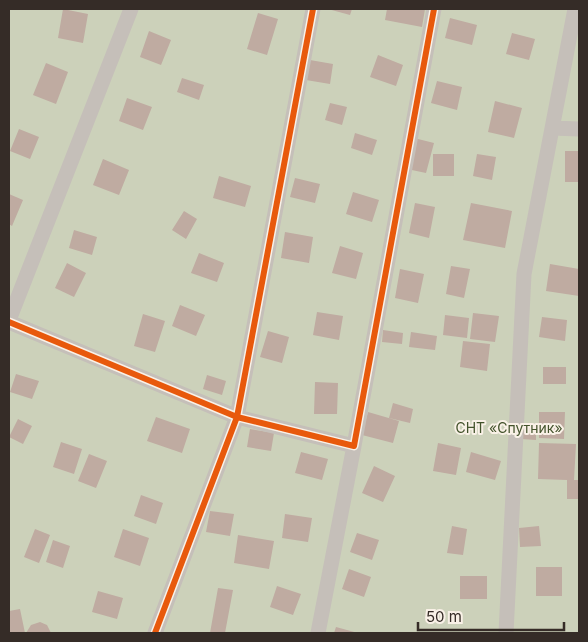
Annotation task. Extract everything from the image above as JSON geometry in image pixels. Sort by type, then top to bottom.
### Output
[{"type":"street","points":[[131,9],[9,321],[237,417],[354,446]]},
{"type":"street","points":[[156,633],[237,417],[313,9]]},
{"type":"street","points":[[318,633],[434,9]]},
{"type":"street","points":[[506,633],[524,274],[575,9]]},
{"type":"street","points":[[552,128],[579,129]]},
{"type":"green space","name":"СНТ «Спутник»","points":[[9,9],[579,9],[579,633],[9,633]]},
{"type":"building","points":[[63,9],[88,14],[83,43],[58,38]]},
{"type":"building","points":[[328,9],[352,9],[350,15]]},
{"type":"building","points":[[387,9],[425,9],[422,27],[385,20]]},
{"type":"building","points":[[258,13],[278,19],[267,55],[247,49]]},
{"type":"building","points":[[450,18],[477,25],[472,45],[445,38]]},
{"type":"building","points":[[149,31],[171,40],[161,65],[140,57]]},
{"type":"building","points":[[512,33],[535,39],[529,60],[506,54]]},
{"type":"building","points":[[378,55],[403,65],[396,86],[370,77]]},
{"type":"building","points":[[310,60],[333,64],[330,84],[306,80]]},
{"type":"building","points":[[46,63],[68,72],[56,104],[33,95]]},
{"type":"building","points":[[182,78],[204,85],[199,100],[177,92]]},
{"type":"building","points":[[437,81],[462,87],[457,110],[431,103]]},
{"type":"building","points":[[127,98],[152,107],[143,130],[119,121]]},
{"type":"building","points":[[495,101],[522,108],[514,138],[488,132]]},
{"type":"building","points":[[330,103],[347,107],[342,125],[325,120]]},
{"type":"building","points":[[19,129],[39,137],[30,159],[10,151]]},
{"type":"building","points":[[355,133],[377,140],[372,155],[351,148]]},
{"type":"building","points":[[414,138],[434,143],[426,173],[407,169]]},
{"type":"building","points":[[565,151],[579,151],[579,182],[565,182]]},
{"type":"building","points":[[433,154],[454,154],[454,176],[433,176]]},
{"type":"building","points":[[477,154],[496,157],[492,180],[473,176]]},
{"type":"building","points":[[103,159],[129,170],[119,195],[93,185]]},
{"type":"building","points":[[219,176],[251,186],[245,207],[213,198]]},
{"type":"building","points":[[295,178],[320,184],[315,203],[290,197]]},
{"type":"building","points":[[353,192],[379,200],[372,222],[346,214]]},
{"type":"building","points":[[9,194],[23,200],[12,226],[9,224]]},
{"type":"building","points":[[415,203],[435,207],[429,238],[409,233]]},
{"type":"building","points":[[471,203],[512,211],[505,248],[463,240]]},
{"type":"building","points":[[184,211],[197,219],[186,239],[172,230]]},
{"type":"building","points":[[74,230],[97,237],[92,255],[69,248]]},
{"type":"building","points":[[285,232],[313,237],[309,263],[281,258]]},
{"type":"building","points":[[340,246],[363,253],[356,279],[332,273]]},
{"type":"building","points":[[199,253],[224,263],[217,282],[191,273]]},
{"type":"building","points":[[67,263],[86,273],[74,297],[55,288]]},
{"type":"building","points":[[550,264],[579,269],[579,296],[546,291]]},
{"type":"building","points":[[451,266],[470,269],[464,298],[446,294]]},
{"type":"building","points":[[400,269],[424,274],[418,303],[395,298]]},
{"type":"building","points":[[180,305],[205,315],[196,336],[172,326]]},
{"type":"building","points":[[317,312],[343,316],[339,340],[313,335]]},
{"type":"building","points":[[473,313],[499,316],[495,342],[470,339]]},
{"type":"building","points":[[143,314],[165,321],[155,352],[134,346]]},
{"type":"building","points":[[445,315],[469,318],[467,338],[443,335]]},
{"type":"building","points":[[542,317],[567,320],[565,341],[539,337]]},
{"type":"building","points":[[383,330],[403,333],[402,344],[382,342]]},
{"type":"building","points":[[268,331],[289,337],[282,363],[260,357]]},
{"type":"building","points":[[411,332],[437,336],[435,350],[409,347]]},
{"type":"building","points":[[463,341],[490,344],[487,371],[460,367]]},
{"type":"building","points":[[543,367],[566,367],[566,384],[543,384]]},
{"type":"building","points":[[16,374],[39,381],[32,399],[10,392]]},
{"type":"building","points":[[207,375],[226,381],[222,395],[203,389]]},
{"type":"building","points":[[315,382],[338,383],[337,414],[314,414]]},
{"type":"building","points":[[393,403],[413,409],[410,423],[389,418]]},
{"type":"building","points":[[368,412],[399,421],[393,443],[362,435]]},
{"type":"building","points":[[539,412],[565,412],[564,439],[539,438]]},
{"type":"building","points":[[156,417],[190,429],[182,453],[147,441]]},
{"type":"building","points":[[18,419],[32,426],[23,444],[9,437]]},
{"type":"building","points":[[521,425],[536,425],[536,440],[521,439]]},
{"type":"building","points":[[250,429],[274,433],[271,451],[247,447]]},
{"type":"building","points":[[61,442],[82,449],[74,474],[53,467]]},
{"type":"building","points":[[438,443],[461,448],[456,475],[433,471]]},
{"type":"building","points":[[539,443],[576,444],[574,480],[579,480],[578,499],[567,499],[567,480],[538,479]]},
{"type":"building","points":[[301,452],[328,459],[322,480],[295,473]]},
{"type":"building","points":[[471,452],[501,461],[495,480],[466,472]]},
{"type":"building","points":[[89,454],[107,461],[96,488],[78,481]]},
{"type":"building","points":[[374,466],[395,476],[383,502],[362,493]]},
{"type":"building","points":[[141,495],[163,503],[156,524],[134,516]]},
{"type":"building","points":[[210,511],[234,514],[230,536],[206,532]]},
{"type":"building","points":[[285,514],[312,518],[308,542],[282,538]]},
{"type":"building","points":[[452,526],[467,529],[463,555],[447,553]]},
{"type":"building","points":[[539,526],[541,546],[520,547],[519,528]]},
{"type":"building","points":[[35,529],[50,535],[39,563],[24,557]]},
{"type":"building","points":[[123,529],[149,538],[140,566],[114,557]]},
{"type":"building","points":[[357,533],[379,540],[372,560],[350,552]]},
{"type":"building","points":[[238,535],[274,541],[269,569],[234,563]]},
{"type":"building","points":[[53,540],[70,546],[63,568],[46,562]]},
{"type":"building","points":[[536,567],[562,567],[562,596],[536,596]]},
{"type":"building","points":[[349,569],[371,577],[364,597],[342,589]]},
{"type":"building","points":[[460,576],[487,576],[487,599],[460,599]]},
{"type":"building","points":[[277,586],[301,594],[293,615],[270,607]]},
{"type":"building","points":[[218,588],[233,590],[225,633],[210,633]]},
{"type":"building","points":[[98,591],[123,598],[117,619],[92,612]]},
{"type":"building","points":[[20,609],[25,633],[9,633],[9,611]]},
{"type":"building","points":[[40,622],[47,625],[51,633],[26,633],[31,625]]},
{"type":"building","points":[[336,627],[358,633],[334,633]]},
{"type":"cycle path","points":[[155,633],[237,417],[313,9]]},
{"type":"cycle path","points":[[9,322],[237,417],[354,446],[434,9]]}]
